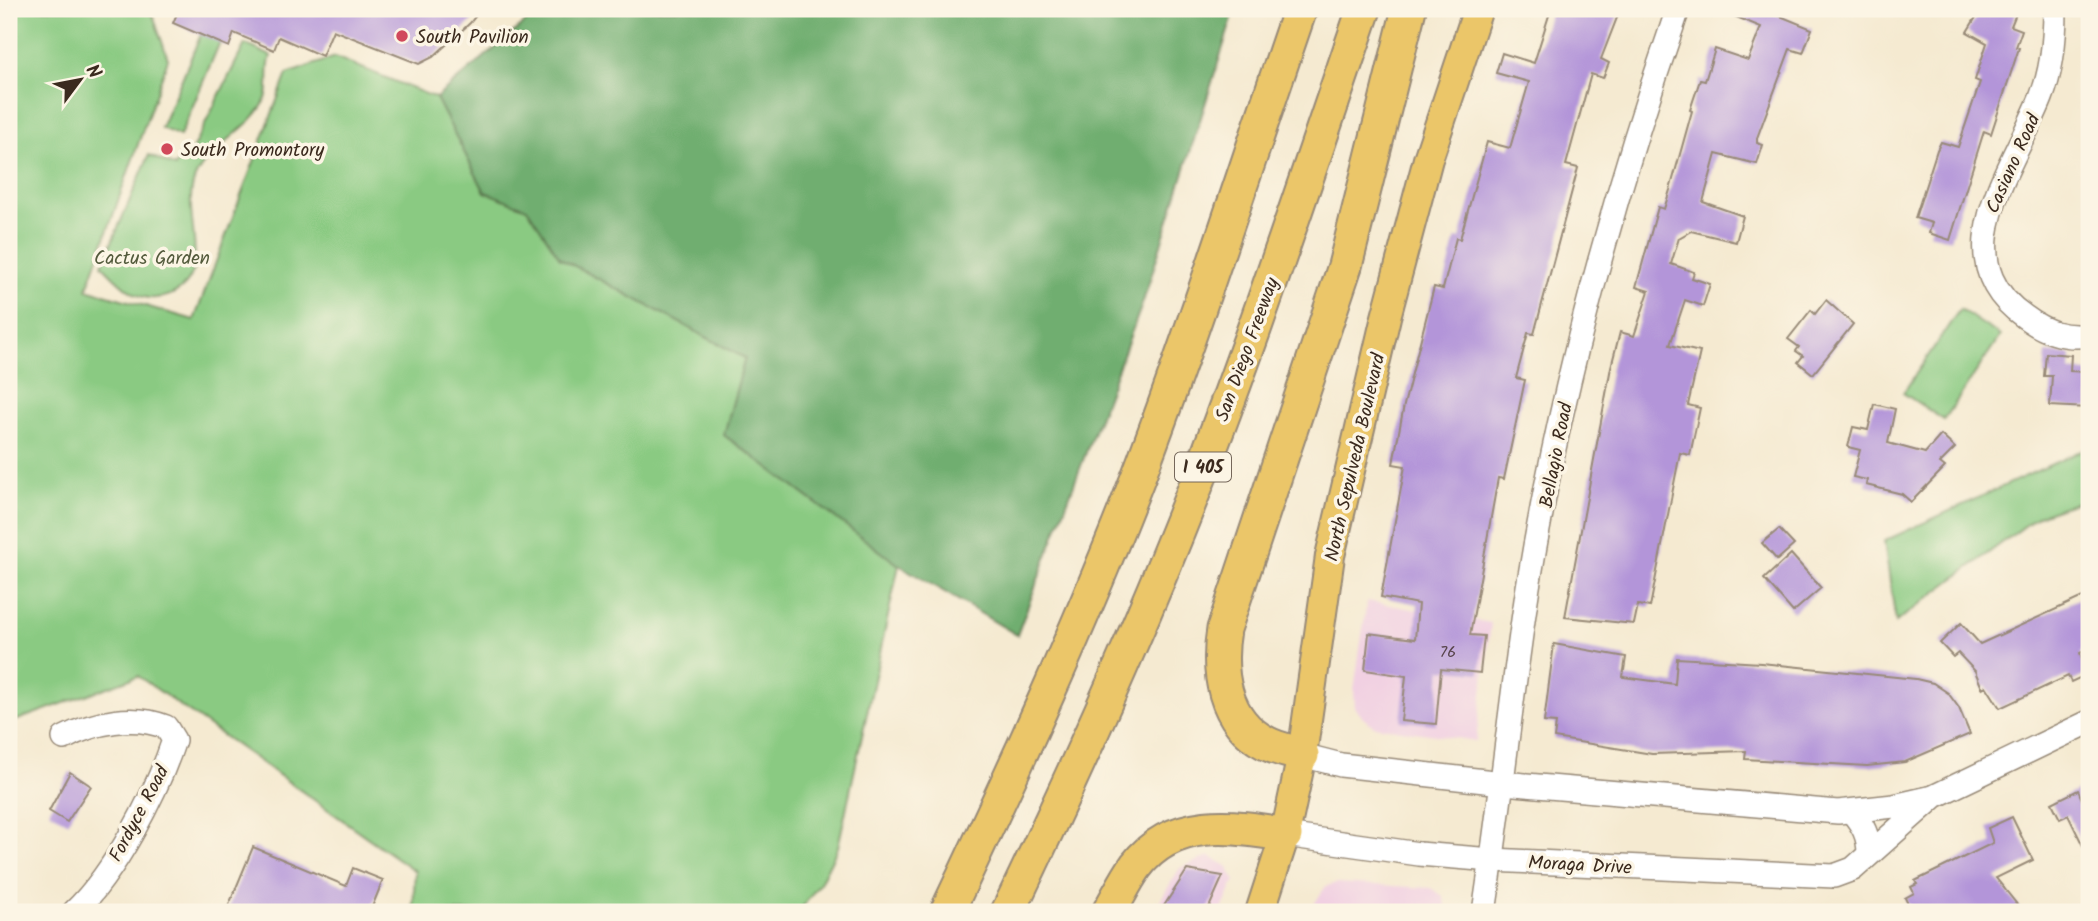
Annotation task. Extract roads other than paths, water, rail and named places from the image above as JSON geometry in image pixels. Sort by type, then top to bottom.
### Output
[{"type":"highway","points":[[924,912],[1048,641],[1101,512],[1187,279],[1276,9]]},
{"type":"highway","points":[[947,912],[1056,675],[1137,480],[1211,275],[1300,9]]},
{"type":"highway","name":"San Diego Freeway","points":[[1008,912],[1103,708],[1177,533],[1227,405],[1364,9]]},
{"type":"highway","points":[[1302,755],[1265,743],[1239,722],[1222,678],[1220,654],[1224,629],[1345,266],[1409,9]]},
{"type":"highway","points":[[1109,912],[1136,866],[1175,836],[1223,825],[1285,835]]},
{"type":"main road","name":"North Sepulveda Boulevard","points":[[1260,912],[1285,835],[1302,755],[1330,556],[1342,499],[1428,159],[1478,9]]},
{"type":"street","name":"Bellagio Road","points":[[1484,912],[1529,585],[1572,368],[1624,178],[1678,9]]},
{"type":"street","name":"Casiano Road","points":[[2055,9],[2055,35],[2043,95],[1985,223],[1986,270],[2005,304],[2038,326],[2070,338],[2089,335]]},
{"type":"street","name":"Fordyce Road","points":[[64,738],[89,725],[137,722],[166,727],[174,740],[144,809],[116,858],[74,912]]},
{"type":"street","name":"Moraga Drive","points":[[1302,755],[1341,765],[1503,783],[1852,811],[1894,806],[1935,796],[2089,722]]},
{"type":"street","name":"Moraga Drive","points":[[1285,835],[1492,860],[1834,876],[1853,869],[1935,796]]},
{"type":"street","points":[[1852,811],[1863,824],[1869,841],[1869,854]]},
{"type":"place","name":"South Pavilion","points":[[402,36]]},
{"type":"place","name":"South Promontory","points":[[167,149]]},
{"type":"park label","name":"Cactus Garden","points":[[152,257]]}]
